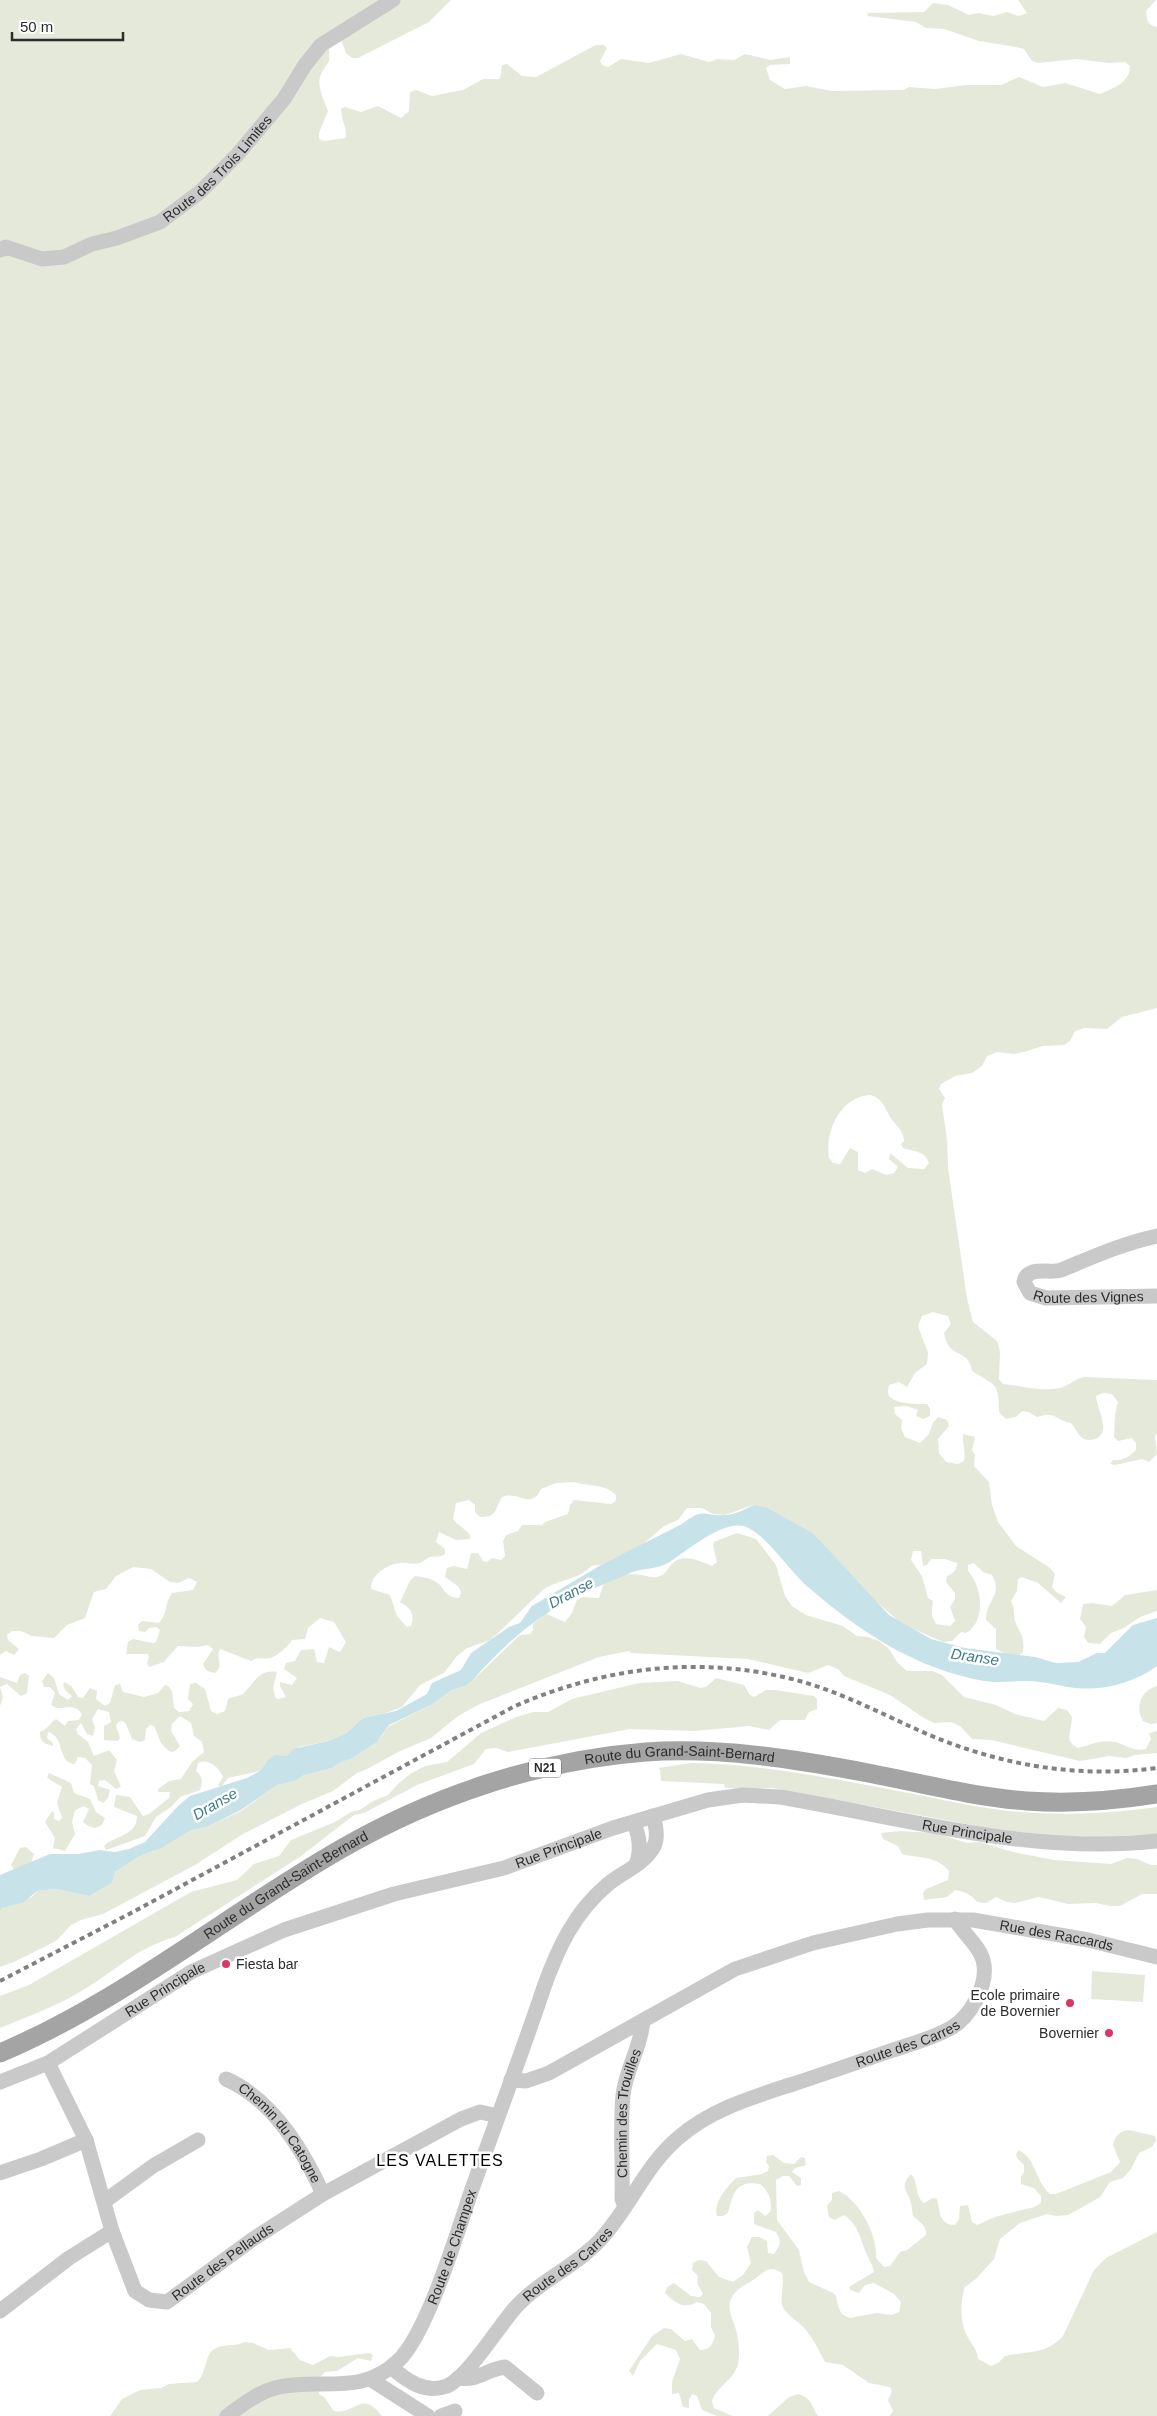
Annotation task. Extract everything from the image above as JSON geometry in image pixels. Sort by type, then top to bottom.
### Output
[{"type":"main road","name":"Route du Grand-Saint-Bernard","points":[[0,2053],[48,2031],[112,1995],[317,1863],[374,1831],[450,1797],[517,1775],[558,1765],[646,1752],[732,1753],[798,1761],[977,1795],[1028,1801],[1094,1801],[1157,1794]]},
{"type":"street","name":"Route des Trois Limites","points":[[0,250],[6,247],[42,259],[64,257],[92,244],[131,234],[160,222],[200,192],[237,155],[284,99],[305,65],[321,45],[393,0]]},
{"type":"street","name":"Route des Vignes","points":[[1157,1236],[1129,1244],[1058,1271],[1031,1272],[1026,1276],[1024,1282],[1030,1293],[1046,1298],[1157,1296]]},
{"type":"street","name":"Rue Principale","points":[[0,2082],[48,2063],[191,1972],[284,1930],[394,1894],[504,1868],[634,1822],[718,1798],[766,1795],[1017,1840],[1063,1845],[1157,1841]]},
{"type":"street","name":"Route de Champex","points":[[227,2416],[254,2397],[273,2389],[302,2385],[348,2384],[370,2379],[391,2367],[407,2350],[429,2308],[554,1961],[571,1925],[598,1894],[636,1865],[655,1844],[656,1829],[653,1816]]},
{"type":"street","points":[[634,1822],[640,1842],[640,1851],[636,1865]]},
{"type":"street","points":[[511,2080],[526,2082],[539,2078],[735,1969],[814,1943],[897,1924],[955,1919]]},
{"type":"street","name":"Rue des Raccards","points":[[955,1919],[1088,1940],[1157,1957]]},
{"type":"street","name":"Route des Carres","points":[[391,2367],[412,2384],[429,2388],[448,2386],[458,2378],[516,2307],[598,2242],[665,2151],[701,2120],[758,2096],[916,2042],[951,2028],[964,2019],[978,1994],[984,1965],[977,1948],[955,1919]]},
{"type":"street","name":"Chemin des Trouilles","points":[[625,2206],[622,2199],[623,2094],[627,2074],[641,2038],[643,2021]]},
{"type":"street","name":"Route des Pellauds","points":[[48,2063],[86,2140],[105,2201],[112,2231],[135,2291],[150,2300],[167,2302],[253,2239],[323,2194],[469,2115],[480,2112],[498,2116]]},
{"type":"street","name":"Chemin du Catogne","points":[[226,2079],[239,2085],[278,2120],[297,2147],[323,2194]]},
{"type":"street","points":[[0,2173],[41,2159],[86,2140]]},
{"type":"street","points":[[105,2201],[153,2166],[198,2140]]},
{"type":"street","points":[[3,2304],[112,2231]]},
{"type":"street","points":[[458,2378],[472,2380],[491,2369],[505,2367],[537,2393]]},
{"type":"street","points":[[370,2379],[428,2416]]},
{"type":"shaded area","points":[[0,0],[451,0],[429,22],[358,58],[352,58],[346,53],[340,37],[328,44],[329,60],[319,81],[320,90],[328,111],[319,133],[319,139],[324,141],[346,138],[341,109],[345,107],[361,112],[378,106],[401,118],[409,111],[410,92],[416,90],[432,96],[463,90],[483,79],[499,79],[502,65],[507,64],[522,76],[536,77],[596,45],[604,45],[607,48],[600,61],[602,65],[608,67],[621,59],[649,63],[681,54],[709,62],[718,59],[734,60],[745,54],[770,60],[790,57],[790,64],[770,65],[766,68],[770,80],[785,89],[806,86],[832,91],[904,90],[909,87],[935,89],[966,85],[1001,85],[1019,77],[1043,87],[1065,83],[1100,94],[1124,81],[1130,66],[1125,62],[1109,63],[1077,59],[1038,63],[1032,61],[1024,49],[979,41],[944,29],[926,28],[916,22],[868,16],[867,13],[924,12],[933,3],[948,5],[969,15],[979,13],[993,16],[1007,12],[1019,16],[1027,13],[1018,0],[1156,0],[1146,11],[1148,22],[1157,27],[1157,1008],[1122,1017],[1107,1029],[1085,1028],[1075,1031],[1070,1041],[1064,1045],[1043,1046],[1014,1054],[997,1052],[987,1056],[982,1066],[972,1073],[955,1076],[941,1084],[939,1089],[945,1098],[942,1104],[947,1140],[948,1168],[967,1298],[973,1322],[997,1341],[1000,1351],[999,1379],[1003,1384],[1045,1389],[1063,1387],[1085,1377],[1157,1380],[1157,1433],[1155,1436],[1157,1454],[1149,1462],[1142,1459],[1115,1465],[1110,1464],[1113,1460],[1125,1458],[1136,1450],[1136,1443],[1132,1438],[1118,1441],[1114,1437],[1115,1415],[1118,1402],[1112,1394],[1103,1393],[1096,1396],[1103,1429],[1102,1434],[1090,1440],[1081,1437],[1071,1423],[1052,1415],[1037,1417],[1029,1412],[1022,1411],[1016,1417],[1006,1419],[999,1412],[997,1389],[994,1385],[972,1371],[967,1359],[950,1348],[944,1333],[951,1324],[948,1316],[933,1312],[922,1316],[918,1326],[928,1353],[927,1364],[915,1373],[907,1387],[899,1382],[889,1385],[888,1390],[889,1396],[897,1401],[927,1404],[930,1409],[930,1416],[923,1419],[916,1416],[918,1410],[907,1406],[894,1407],[895,1414],[902,1420],[901,1428],[905,1437],[920,1443],[929,1434],[933,1423],[938,1417],[947,1420],[949,1426],[938,1439],[939,1453],[946,1462],[958,1464],[964,1461],[963,1434],[975,1437],[972,1450],[975,1455],[974,1466],[989,1482],[992,1505],[998,1522],[1016,1546],[1050,1568],[1055,1574],[1052,1587],[1056,1592],[1066,1597],[1061,1603],[1038,1583],[1022,1577],[1018,1579],[1017,1591],[1011,1601],[1015,1621],[1023,1639],[1023,1652],[1013,1656],[996,1649],[996,1629],[986,1620],[986,1613],[996,1588],[992,1575],[983,1572],[974,1563],[968,1565],[968,1571],[977,1586],[980,1612],[973,1627],[966,1633],[961,1632],[952,1641],[943,1642],[902,1624],[871,1597],[813,1533],[753,1505],[725,1515],[713,1514],[702,1508],[687,1508],[678,1520],[664,1526],[641,1546],[601,1565],[591,1566],[575,1577],[544,1589],[488,1641],[467,1648],[457,1656],[444,1673],[420,1685],[402,1707],[363,1718],[345,1734],[328,1741],[299,1747],[287,1756],[268,1760],[260,1771],[228,1778],[221,1787],[218,1785],[223,1777],[219,1770],[206,1762],[198,1763],[196,1771],[202,1780],[200,1790],[180,1797],[171,1807],[156,1817],[145,1836],[106,1850],[104,1846],[125,1834],[136,1823],[137,1816],[114,1807],[116,1795],[130,1797],[143,1816],[149,1814],[169,1798],[170,1792],[158,1792],[158,1789],[169,1781],[181,1779],[192,1762],[204,1752],[202,1742],[194,1736],[191,1723],[180,1716],[172,1724],[171,1731],[180,1746],[175,1751],[171,1752],[164,1747],[154,1726],[150,1725],[146,1729],[145,1740],[140,1742],[132,1739],[123,1721],[118,1722],[116,1726],[120,1738],[118,1741],[104,1740],[104,1726],[111,1722],[109,1712],[98,1709],[92,1719],[95,1728],[93,1736],[87,1734],[81,1723],[76,1729],[78,1734],[88,1742],[94,1756],[109,1750],[117,1760],[114,1771],[121,1787],[116,1789],[105,1780],[99,1781],[98,1786],[110,1790],[108,1798],[103,1803],[98,1800],[94,1786],[90,1784],[92,1765],[85,1758],[78,1757],[75,1764],[69,1763],[53,1734],[48,1732],[47,1738],[53,1743],[53,1746],[41,1740],[40,1732],[56,1719],[65,1726],[68,1721],[79,1720],[82,1714],[74,1708],[57,1708],[51,1705],[55,1693],[50,1687],[44,1687],[42,1681],[48,1673],[54,1678],[59,1694],[68,1700],[72,1696],[65,1690],[63,1684],[65,1682],[72,1687],[78,1697],[83,1698],[90,1688],[97,1691],[96,1699],[105,1706],[110,1703],[115,1685],[120,1684],[123,1692],[144,1697],[158,1693],[165,1685],[172,1691],[174,1708],[179,1712],[189,1711],[193,1704],[188,1699],[190,1684],[196,1683],[205,1689],[211,1711],[217,1714],[225,1711],[228,1699],[244,1693],[258,1677],[266,1672],[277,1672],[273,1688],[275,1697],[278,1699],[286,1697],[280,1682],[292,1685],[297,1678],[284,1669],[286,1663],[295,1661],[301,1650],[314,1649],[317,1662],[324,1663],[329,1647],[340,1652],[346,1642],[334,1622],[320,1618],[308,1628],[305,1639],[292,1640],[289,1645],[270,1658],[251,1661],[220,1649],[220,1664],[215,1673],[207,1670],[203,1664],[213,1649],[208,1645],[198,1647],[178,1646],[164,1662],[149,1667],[147,1663],[148,1654],[126,1654],[128,1642],[133,1639],[156,1642],[160,1630],[156,1627],[149,1628],[145,1632],[139,1631],[138,1625],[142,1621],[159,1623],[162,1620],[172,1593],[193,1590],[197,1582],[189,1578],[178,1583],[170,1582],[151,1569],[133,1567],[116,1576],[106,1589],[94,1592],[85,1618],[67,1625],[54,1638],[32,1636],[21,1631],[12,1631],[7,1635],[8,1640],[19,1649],[14,1655],[6,1651],[0,1655]],"holes":[[[870,1095],[882,1102],[900,1130],[903,1135],[904,1141],[901,1144],[903,1148],[919,1152],[925,1156],[929,1163],[924,1169],[908,1168],[890,1153],[889,1159],[898,1167],[894,1173],[886,1175],[872,1169],[865,1173],[858,1170],[858,1152],[850,1148],[840,1164],[833,1163],[829,1158],[830,1137],[837,1117],[850,1102],[859,1097]],[[574,1482],[602,1487],[616,1495],[616,1501],[611,1504],[574,1500],[570,1505],[568,1514],[545,1522],[542,1525],[522,1525],[518,1531],[506,1535],[503,1541],[505,1556],[501,1560],[492,1558],[487,1562],[483,1561],[478,1553],[471,1553],[467,1569],[454,1566],[447,1568],[445,1577],[459,1587],[461,1593],[459,1598],[447,1594],[434,1581],[415,1576],[410,1581],[400,1602],[411,1612],[413,1618],[411,1626],[407,1627],[397,1616],[390,1595],[371,1589],[371,1584],[376,1575],[385,1568],[402,1563],[418,1564],[429,1558],[445,1554],[445,1549],[436,1542],[439,1532],[456,1540],[470,1539],[470,1535],[453,1519],[456,1503],[469,1500],[475,1505],[475,1512],[480,1517],[486,1517],[495,1512],[502,1497],[514,1496],[533,1499],[541,1489],[556,1483]],[[913,1551],[921,1551],[923,1566],[927,1565],[931,1559],[945,1559],[957,1563],[955,1571],[947,1576],[946,1582],[955,1593],[955,1599],[950,1607],[955,1621],[950,1626],[936,1624],[934,1621],[932,1615],[933,1601],[928,1598],[922,1576],[911,1560]]]},
{"type":"shaded area","points":[[737,1533],[756,1539],[776,1565],[785,1596],[792,1606],[806,1615],[843,1626],[857,1636],[879,1641],[888,1648],[898,1663],[907,1671],[932,1671],[942,1675],[964,1697],[996,1705],[1015,1714],[1044,1721],[1058,1708],[1067,1710],[1072,1717],[1070,1739],[1073,1745],[1078,1748],[1110,1741],[1142,1750],[1146,1749],[1151,1739],[1149,1733],[1157,1731],[1157,1753],[1135,1755],[1126,1758],[1109,1756],[1080,1761],[991,1740],[972,1739],[960,1726],[951,1722],[934,1723],[890,1695],[844,1676],[838,1669],[828,1665],[808,1673],[748,1659],[631,1653],[629,1651],[599,1657],[480,1704],[458,1716],[431,1738],[400,1751],[357,1773],[333,1791],[302,1804],[243,1834],[195,1865],[103,1914],[71,1925],[56,1941],[0,1967],[0,1912],[2,1908],[32,1897],[37,1891],[56,1889],[89,1896],[112,1883],[115,1872],[138,1857],[154,1851],[191,1830],[207,1827],[241,1811],[277,1785],[295,1781],[304,1775],[332,1768],[341,1762],[351,1759],[377,1742],[389,1726],[431,1705],[452,1690],[465,1686],[520,1635],[530,1634],[533,1630],[533,1624],[546,1614],[565,1622],[572,1613],[577,1600],[583,1597],[599,1598],[604,1582],[618,1576],[632,1574],[657,1577],[664,1574],[675,1561],[686,1558],[712,1566],[717,1562],[714,1542]]},
{"type":"shaded area","points":[[1157,1590],[1157,1611],[1140,1617],[1124,1628],[1111,1633],[1100,1644],[1088,1643],[1084,1637],[1086,1627],[1080,1619],[1083,1604],[1092,1603],[1112,1606],[1125,1595]]},
{"type":"shaded area","points":[[25,1673],[29,1676],[27,1693],[21,1696],[7,1684],[0,1687],[0,1677],[17,1683],[20,1675]]},
{"type":"shaded area","points":[[716,1678],[744,1685],[750,1695],[754,1697],[766,1690],[814,1696],[817,1699],[817,1709],[809,1712],[805,1720],[780,1720],[769,1730],[749,1726],[694,1731],[630,1729],[508,1752],[496,1748],[486,1749],[474,1764],[417,1785],[364,1813],[354,1815],[301,1856],[175,1937],[149,1947],[80,1992],[0,2028],[0,1996],[29,1985],[191,1892],[237,1880],[254,1864],[279,1856],[291,1840],[335,1822],[351,1812],[360,1810],[373,1801],[388,1795],[410,1774],[425,1766],[447,1762],[481,1733],[516,1717],[534,1712],[548,1712],[572,1699],[639,1683],[678,1681],[700,1688],[706,1687]]},
{"type":"shaded area","points":[[1157,1686],[1157,1723],[1151,1724],[1143,1721],[1139,1705],[1143,1696],[1151,1688]]},
{"type":"shaded area","points":[[0,1687],[3,1697],[0,1706]]},
{"type":"shaded area","points":[[691,1763],[780,1770],[967,1805],[1010,1811],[1084,1814],[1157,1807],[1157,1834],[1108,1837],[1054,1836],[988,1828],[773,1788],[725,1788],[724,1784],[661,1781],[660,1769],[658,1768]]},
{"type":"shaded area","points":[[49,1773],[71,1783],[74,1793],[90,1799],[96,1812],[105,1818],[102,1825],[95,1828],[83,1822],[89,1809],[84,1806],[75,1810],[72,1822],[75,1834],[65,1851],[53,1848],[55,1838],[45,1822],[52,1811],[54,1819],[59,1821],[62,1818],[57,1803],[62,1787],[47,1778]]},
{"type":"shaded area","points":[[900,1831],[935,1833],[967,1843],[980,1842],[1013,1852],[1054,1860],[1111,1864],[1127,1858],[1137,1859],[1151,1865],[1157,1865],[1157,1894],[1142,1894],[1120,1906],[1096,1903],[1068,1904],[1039,1897],[1015,1903],[996,1897],[986,1903],[977,1902],[968,1894],[955,1890],[947,1897],[924,1900],[923,1893],[926,1889],[948,1880],[949,1871],[939,1862],[902,1854],[898,1846],[883,1839],[881,1833]]},
{"type":"shaded area","points":[[26,1847],[34,1854],[31,1863],[15,1871],[11,1865],[20,1848]]},
{"type":"shaded area","points":[[1092,1971],[1145,1975],[1143,2002],[1091,1999]]},
{"type":"shaded area","points":[[1129,2130],[1155,2136],[1156,2141],[1152,2147],[1139,2153],[1131,2169],[1123,2178],[1110,2182],[1100,2197],[1068,2215],[1056,2216],[1047,2214],[1020,2223],[1000,2239],[994,2259],[977,2278],[965,2287],[961,2310],[964,2329],[975,2349],[978,2359],[991,2366],[998,2363],[1005,2356],[1043,2349],[1057,2342],[1063,2336],[1094,2270],[1106,2258],[1157,2232],[1157,2416],[890,2416],[893,2411],[888,2400],[892,2391],[890,2387],[869,2383],[843,2365],[825,2362],[809,2334],[783,2307],[782,2273],[774,2269],[765,2271],[739,2289],[731,2299],[729,2308],[736,2330],[738,2364],[736,2370],[712,2401],[714,2408],[733,2416],[717,2416],[702,2410],[697,2396],[692,2394],[689,2400],[689,2408],[683,2407],[679,2393],[672,2394],[672,2382],[680,2359],[676,2350],[657,2344],[640,2361],[633,2376],[629,2371],[652,2336],[664,2328],[671,2329],[685,2341],[692,2339],[700,2350],[708,2348],[712,2344],[715,2336],[711,2327],[711,2313],[704,2304],[697,2302],[688,2305],[680,2304],[672,2300],[665,2293],[667,2287],[674,2283],[691,2296],[700,2297],[703,2294],[697,2283],[698,2276],[692,2270],[693,2263],[699,2260],[706,2261],[719,2277],[733,2282],[743,2275],[751,2263],[747,2247],[752,2237],[759,2237],[767,2241],[768,2253],[774,2254],[776,2251],[780,2241],[776,2232],[754,2224],[754,2213],[758,2210],[765,2216],[770,2212],[771,2208],[768,2193],[760,2184],[752,2183],[741,2186],[734,2194],[728,2213],[723,2216],[717,2216],[716,2211],[722,2196],[736,2178],[762,2174],[768,2171],[767,2156],[773,2155],[784,2163],[794,2164],[801,2157],[805,2158],[806,2165],[795,2168],[792,2172],[801,2178],[801,2185],[797,2186],[789,2176],[783,2176],[776,2180],[777,2220],[799,2250],[804,2272],[809,2282],[833,2293],[843,2315],[850,2318],[877,2313],[892,2315],[899,2312],[901,2302],[894,2294],[874,2283],[865,2285],[859,2293],[850,2290],[849,2287],[874,2272],[852,2223],[844,2215],[835,2220],[829,2217],[827,2206],[832,2200],[832,2193],[839,2191],[854,2202],[866,2220],[874,2240],[876,2258],[884,2267],[890,2266],[900,2252],[907,2250],[926,2235],[924,2226],[913,2216],[910,2200],[905,2189],[905,2183],[911,2174],[921,2200],[924,2203],[933,2198],[937,2199],[941,2216],[946,2223],[955,2225],[959,2219],[960,2206],[968,2205],[972,2222],[977,2225],[995,2217],[1034,2207],[1041,2203],[1041,2196],[1034,2188],[1021,2184],[1024,2165],[1017,2158],[1016,2154],[1019,2150],[1029,2159],[1041,2182],[1050,2194],[1056,2194],[1111,2172],[1120,2162],[1113,2145],[1115,2139],[1118,2134]]},
{"type":"shaded area","points":[[245,2342],[253,2343],[269,2350],[290,2348],[300,2360],[313,2365],[330,2356],[338,2357],[369,2353],[373,2355],[371,2361],[358,2358],[337,2371],[325,2372],[320,2377],[319,2394],[324,2397],[334,2411],[348,2410],[358,2405],[369,2404],[382,2416],[110,2416],[122,2399],[140,2390],[161,2388],[169,2384],[197,2382],[203,2374],[210,2352],[221,2346]]},
{"type":"shaded area","points":[[798,2394],[811,2402],[818,2416],[768,2416],[789,2397]]},
{"type":"water","name":"Dranse","points":[[754,1505],[767,1508],[813,1533],[889,1615],[931,1639],[965,1648],[1035,1657],[1056,1663],[1078,1662],[1097,1653],[1105,1653],[1133,1625],[1157,1618],[1157,1666],[1128,1681],[1107,1687],[1086,1689],[1033,1681],[984,1681],[935,1668],[890,1646],[848,1619],[808,1587],[768,1544],[751,1529],[743,1526],[724,1528],[703,1539],[666,1564],[633,1572],[558,1606],[518,1635],[465,1686],[452,1690],[431,1705],[389,1725],[377,1742],[351,1759],[341,1762],[332,1768],[304,1775],[295,1781],[277,1785],[241,1810],[207,1827],[191,1830],[161,1848],[138,1857],[115,1872],[112,1883],[89,1896],[56,1889],[37,1891],[24,1902],[2,1908],[0,1912],[0,1875],[50,1854],[78,1854],[100,1850],[115,1852],[129,1849],[145,1842],[178,1806],[190,1796],[247,1778],[260,1771],[268,1760],[275,1755],[287,1756],[293,1749],[328,1741],[345,1734],[363,1718],[396,1711],[427,1694],[432,1683],[461,1670],[471,1653],[509,1627],[520,1623],[532,1606],[601,1565],[682,1524],[695,1515],[730,1514]]},
{"type":"railway","points":[[0,1981],[133,1912],[515,1706],[583,1682],[618,1674],[653,1669],[689,1667],[760,1672],[796,1680],[827,1690],[947,1742],[1005,1760],[1065,1770],[1126,1771],[1157,1768]]},
{"type":"place","name":"Fiesta bar","points":[[226,1964]]},
{"type":"place","name":"Ecole primaire de Bovernier","points":[[1070,2003]]},
{"type":"place","name":"Bovernier","points":[[1109,2033]]},
{"type":"district","name":"LES VALETTES","points":[[440,2160]]}]
